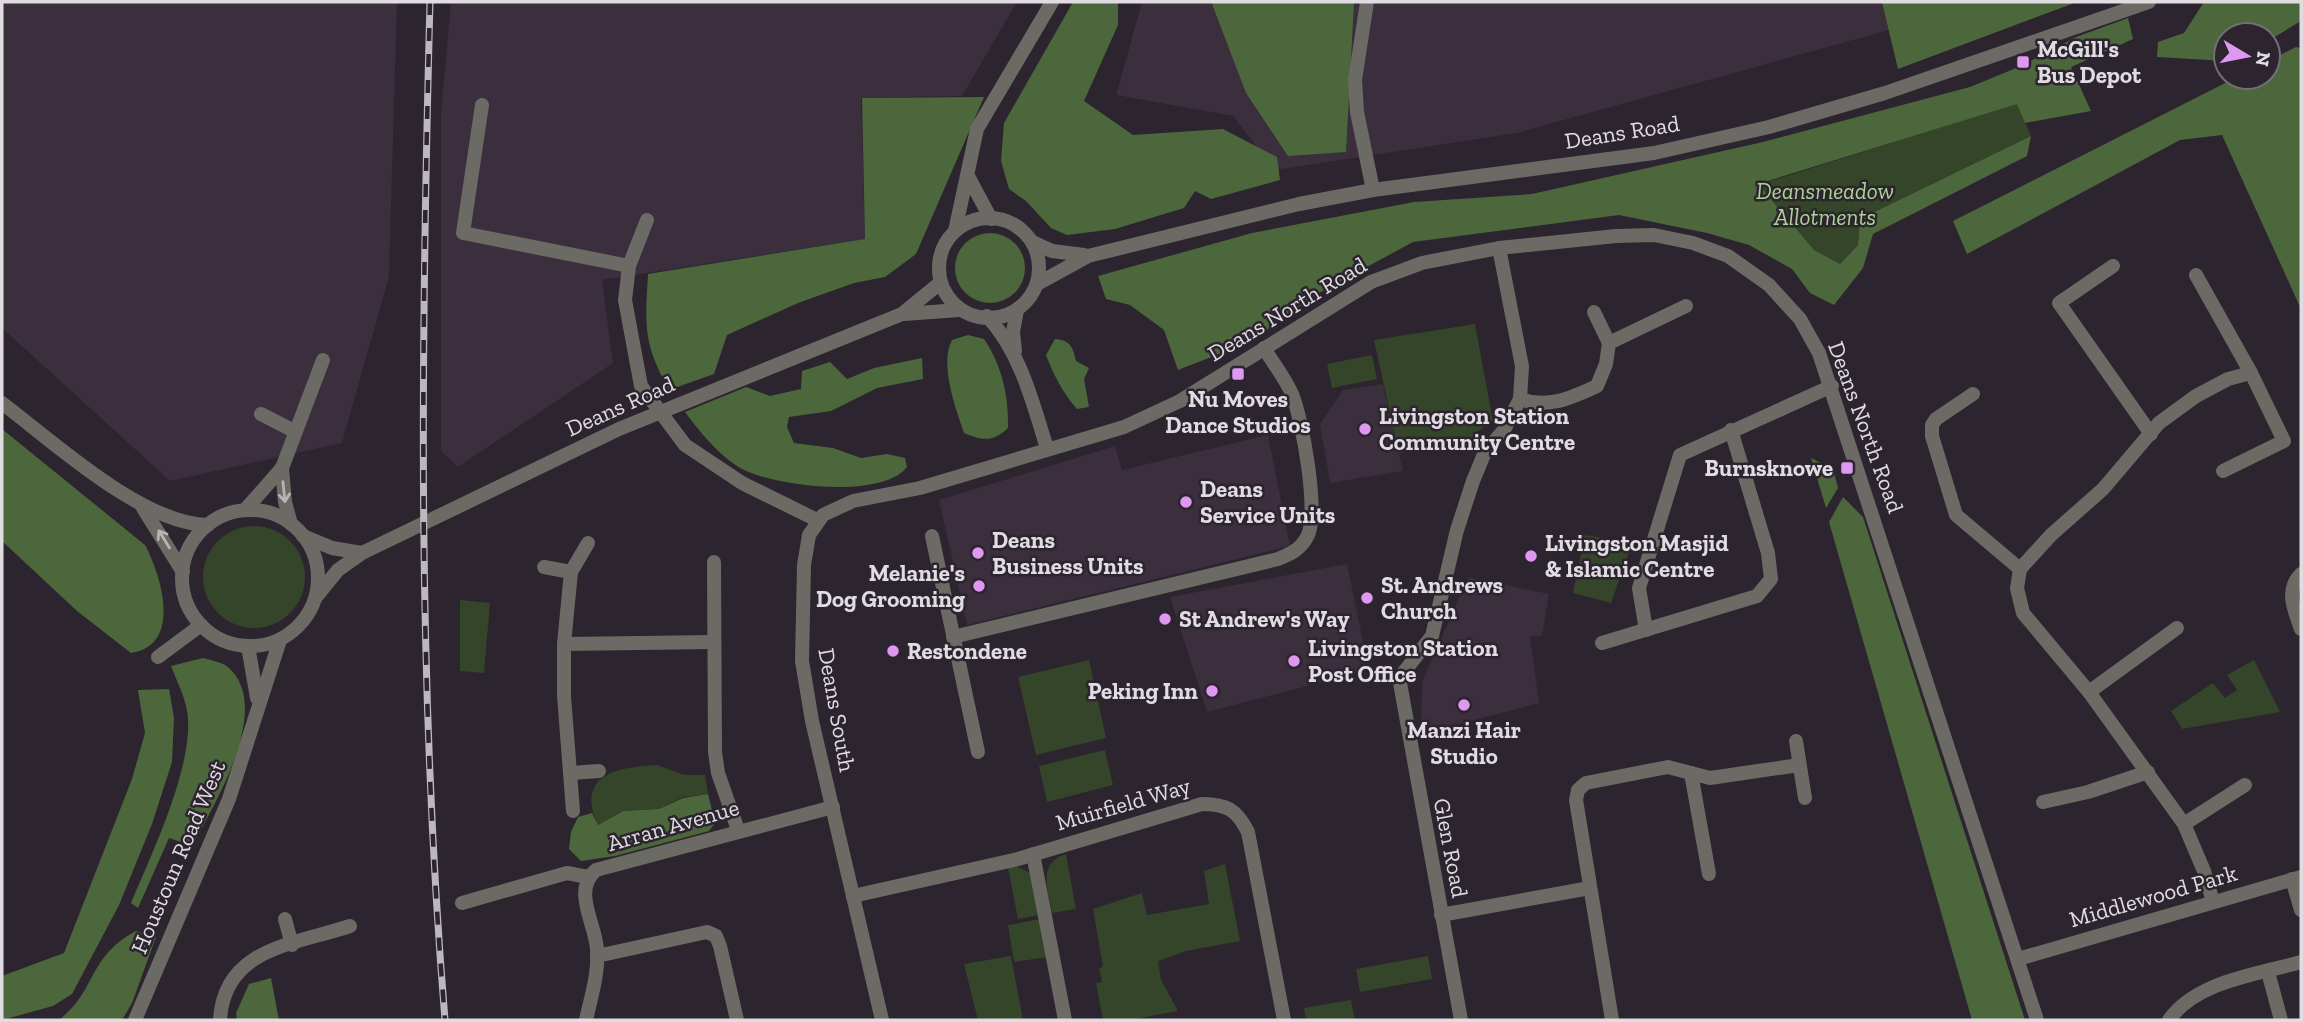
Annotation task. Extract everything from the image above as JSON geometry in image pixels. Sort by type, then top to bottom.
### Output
[{"type":"street","points":[[956,231],[968,176],[970,152],[977,129],[1052,2]]},
{"type":"street","points":[[1367,2],[1355,80],[1357,112],[1373,190]]},
{"type":"street","name":"Deans Road","points":[[1037,284],[1088,256],[1300,204],[1373,190],[1654,153],[1769,127],[1885,93],[2149,2]]},
{"type":"street","points":[[482,104],[463,233],[629,266]]},
{"type":"street","points":[[968,176],[990,219]]},
{"type":"street","points":[[990,219],[1013,224],[1032,242],[1039,264],[1037,284],[1033,294],[1017,310],[1001,316],[987,316],[959,310],[947,297],[940,283],[939,265],[944,244],[956,231],[967,223],[990,219]]},
{"type":"street","points":[[647,220],[629,266],[625,300],[642,386],[685,444],[743,483],[817,520],[833,508],[853,501],[920,488],[1047,448],[1016,356],[1013,332],[1017,310]]},
{"type":"street","name":"Deans North Road","points":[[1047,448],[1124,427],[1180,401],[1371,282],[1422,263],[1499,248],[1616,236],[1654,235],[1693,243],[1728,256],[1769,285],[1800,319],[1832,386],[2037,1020]]},
{"type":"street","name":"Deans Road","points":[[1032,242],[1052,251],[1088,256]]},
{"type":"street","points":[[1499,248],[1522,366],[1520,400],[1535,405],[1565,400],[1597,386],[1606,364],[1609,343],[1594,312]]},
{"type":"street","points":[[2113,266],[2059,303],[2151,434]]},
{"type":"street","points":[[2196,275],[2251,373],[2284,441],[2223,471]]},
{"type":"street","name":"Deans Road","points":[[316,597],[338,570],[362,553],[620,429],[902,314],[940,283]]},
{"type":"street","points":[[1609,343],[1655,315],[1686,306]]},
{"type":"street","name":"Deans Road","points":[[902,314],[959,310]]},
{"type":"street","points":[[987,316],[1016,356]]},
{"type":"street","points":[[953,637],[1278,559],[1297,551],[1308,536],[1313,513],[1311,493],[1292,395],[1264,348]]},
{"type":"street","points":[[291,524],[285,502],[282,468],[323,360]]},
{"type":"street","points":[[2213,902],[2204,871],[2184,824],[2089,692],[2023,613],[2017,588],[2020,569],[2051,534],[2103,489],[2159,423],[2196,396],[2228,379],[2251,373]]},
{"type":"street","points":[[1646,630],[1639,588],[1675,464],[1680,455],[1832,386]]},
{"type":"street","points":[[1973,394],[1936,419],[1932,425],[1932,436],[1956,516],[2020,569]]},
{"type":"street","name":"Glen Road","points":[[1461,1020],[1400,677],[1432,636],[1457,530],[1473,481],[1485,452],[1504,430],[1520,400]]},
{"type":"street","points":[[2,403],[142,507],[180,522],[208,525]]},
{"type":"street","points":[[261,414],[294,431]]},
{"type":"street","points":[[1602,643],[1757,596],[1771,579],[1768,553],[1731,430]]},
{"type":"street","points":[[245,510],[282,468]]},
{"type":"street","points":[[142,507],[183,572]]},
{"type":"street","points":[[245,510],[277,516],[291,524],[303,536],[314,555],[318,576],[316,597],[302,622],[280,640],[248,646],[222,640],[201,625],[186,600],[183,572],[187,554],[208,525],[226,515],[245,510]]},
{"type":"street","name":"Deans South","points":[[817,520],[810,535],[804,565],[802,661],[812,721],[881,1020]]},
{"type":"street","points":[[303,536],[332,548],[362,553]]},
{"type":"street","points":[[932,536],[978,752]]},
{"type":"street","points":[[573,811],[564,696],[564,644],[571,572],[588,543]]},
{"type":"street","points":[[714,562],[713,642],[718,773],[738,830]]},
{"type":"street","points":[[544,567],[571,572]]},
{"type":"street","points":[[2301,574],[2292,587],[2292,597],[2301,629]]},
{"type":"street","points":[[158,657],[201,625]]},
{"type":"street","points":[[2089,692],[2177,628]]},
{"type":"street","name":"Houstoun Road West","points":[[135,1020],[212,842],[246,752],[280,640]]},
{"type":"street","points":[[564,644],[713,642]]},
{"type":"street","name":"Houstoun Road West","points":[[248,646],[258,709]]},
{"type":"street","points":[[1796,741],[1805,798]]},
{"type":"street","points":[[1612,1020],[1576,800],[1578,790],[1586,783],[1668,767],[1710,778],[1799,765]]},
{"type":"street","points":[[571,773],[599,771]]},
{"type":"street","points":[[2043,802],[2088,792],[2148,772]]},
{"type":"street","points":[[1691,773],[1709,874]]},
{"type":"street","points":[[2184,824],[2245,785]]},
{"type":"street","name":"Muirfield Way","points":[[853,896],[940,878],[1033,854],[1202,804],[1227,806],[1240,816],[1248,832],[1284,1020]]},
{"type":"street","name":"Arran Avenue","points":[[586,1020],[597,956],[584,894],[587,877],[596,870],[738,830],[833,807]]},
{"type":"street","points":[[1033,854],[1065,1020]]},
{"type":"street","points":[[462,903],[568,873],[587,877]]},
{"type":"street","points":[[2297,878],[2301,910]]},
{"type":"street","name":"Middlewood Park","points":[[2018,958],[2297,878]]},
{"type":"street","points":[[1441,915],[1590,888]]},
{"type":"street","points":[[285,919],[292,945]]},
{"type":"street","points":[[220,1020],[223,992],[238,969],[253,958],[350,926]]},
{"type":"street","points":[[597,956],[707,932],[716,936],[737,1020]]},
{"type":"street","points":[[2169,1020],[2188,1001],[2209,989],[2301,962]]},
{"type":"street","points":[[2268,972],[2281,1020]]},
{"type":"shaded area","points":[[2,2],[397,2],[389,277],[342,443],[170,481],[2,328]]},
{"type":"shaded area","points":[[451,2],[1017,2],[962,96],[861,98],[865,239],[602,280],[613,363],[458,467],[441,451],[441,113]]},
{"type":"shaded area","points":[[1142,2],[1990,2],[1517,133],[1275,170],[1233,116],[1116,95]]},
{"type":"shaded area","points":[[1383,384],[1403,471],[1330,483],[1320,424],[1343,390]]},
{"type":"shaded area","points":[[1268,435],[1290,546],[967,625],[939,500],[1115,446],[1122,470]]},
{"type":"shaded area","points":[[1347,564],[1369,670],[1207,712],[1170,597]]},
{"type":"shaded area","points":[[1468,577],[1549,594],[1542,636],[1530,636],[1539,703],[1421,734],[1422,682]]},
{"type":"green space","points":[[1073,2],[1118,2],[1118,25],[1084,101],[1133,135],[1223,129],[1277,157],[1280,180],[1211,199],[1195,191],[1184,208],[1115,229],[1067,235],[1051,228],[1026,201],[1009,189],[1001,161],[1004,123]]},
{"type":"green space","points":[[1354,2],[1346,152],[1288,156],[1246,93],[1212,4]]},
{"type":"green space","points":[[1882,2],[2077,2],[1898,69]]},
{"type":"green space","points":[[2204,2],[2300,2],[2301,21],[2282,33],[2282,21],[2212,21],[2212,60],[2157,57],[2158,42],[2184,33]]},
{"type":"green space","points":[[2128,18],[2133,39],[2071,67],[2091,111],[2025,123],[2017,104],[1758,184],[1814,250],[1840,264],[1858,245],[1860,219],[2031,136],[2027,156],[1873,234],[1863,268],[1834,305],[1810,293],[1792,269],[1749,245],[1707,233],[1619,215],[1413,242],[1317,294],[1268,329],[1219,354],[1178,370],[1164,330],[1130,305],[1106,299],[1098,276],[1252,233],[1414,202],[1532,194],[1763,142],[1970,87],[2021,66],[2076,37]]},
{"type":"green space","points":[[2296,47],[2301,48],[2301,309],[2222,135],[2180,140],[1967,254],[1953,221],[2212,90],[2282,91],[2282,54]]},
{"type":"green space","points":[[984,97],[916,254],[885,277],[854,283],[798,303],[727,335],[714,374],[669,390],[650,346],[646,321],[648,274],[865,239],[862,98]]},
{"type":"green space","name":"Deansmeadow Allotments","points":[[2017,103],[2031,136],[1860,219],[1858,245],[1840,264],[1814,250],[1758,185]]},
{"type":"green space","points":[[997,233],[1010,239],[1019,248],[1023,254],[1023,282],[1015,293],[1004,301],[983,303],[965,293],[957,282],[955,261],[965,243],[976,235]]},
{"type":"green space","points":[[1475,324],[1493,421],[1478,431],[1476,438],[1468,441],[1399,453],[1374,340]]},
{"type":"green space","points":[[968,335],[984,339],[1003,382],[1008,428],[992,438],[982,439],[964,433],[950,386],[948,350],[952,340]]},
{"type":"green space","points":[[1055,339],[1067,343],[1072,348],[1076,361],[1089,368],[1084,379],[1089,407],[1077,409],[1056,377],[1046,355]]},
{"type":"green space","points":[[1372,355],[1377,379],[1332,388],[1327,364]]},
{"type":"green space","points":[[922,358],[923,379],[877,388],[831,411],[789,417],[787,427],[794,443],[833,448],[861,458],[887,454],[905,458],[907,467],[894,477],[874,484],[825,487],[774,480],[752,473],[737,466],[722,454],[685,412],[746,387],[770,396],[801,389],[802,371],[830,362],[847,379],[874,368]]},
{"type":"green space","points":[[2,429],[145,545],[157,573],[164,607],[157,637],[147,647],[131,653],[77,611],[2,541]]},
{"type":"green space","points":[[1811,458],[1833,469],[1838,488],[1826,508]]},
{"type":"green space","points":[[1843,497],[1863,517],[2025,1020],[1972,1020],[1829,522]]},
{"type":"green space","points":[[254,526],[274,529],[297,548],[302,557],[305,577],[302,597],[283,620],[274,625],[254,628],[234,625],[211,606],[206,597],[203,577],[206,557],[225,534],[234,529]]},
{"type":"green space","points":[[1585,535],[1632,543],[1611,603],[1573,593]]},
{"type":"green space","points":[[460,600],[490,603],[484,673],[460,671]]},
{"type":"green space","points":[[203,658],[228,667],[241,684],[245,706],[243,730],[225,782],[192,846],[169,838],[138,908],[131,903],[161,833],[180,778],[186,751],[186,706],[171,666]]},
{"type":"green space","points":[[1089,660],[1106,738],[1036,755],[1018,677]]},
{"type":"green space","points":[[2254,660],[2280,712],[2182,729],[2171,711],[2213,683],[2225,698],[2237,690],[2227,675]]},
{"type":"green space","points":[[169,689],[174,718],[172,762],[152,824],[119,905],[72,994],[53,1006],[2,1020],[2,976],[64,953],[132,779],[145,733],[138,690]]},
{"type":"green space","points":[[1105,750],[1113,785],[1047,802],[1039,766]]},
{"type":"green space","points":[[657,765],[684,775],[705,775],[708,794],[683,797],[659,809],[622,811],[598,825],[592,808],[592,794],[596,784],[615,771]]},
{"type":"green space","points":[[708,794],[715,823],[709,831],[615,856],[581,861],[569,849],[571,832],[578,817],[592,813],[598,825],[623,811],[659,809],[683,798]]},
{"type":"green space","points":[[1066,854],[1076,909],[1052,913],[1047,886],[1048,870],[1051,863]]},
{"type":"green space","points":[[1225,864],[1240,941],[1186,951],[1158,961],[1161,980],[1178,1011],[1129,1020],[1103,1020],[1096,983],[1102,982],[1099,968],[1103,967],[1093,909],[1142,893],[1147,915],[1209,904],[1204,871]]},
{"type":"green space","points":[[1008,867],[1018,867],[1030,873],[1040,915],[1018,919]]},
{"type":"green space","points":[[1040,919],[1048,957],[1014,962],[1008,925]]},
{"type":"green space","points":[[136,931],[156,937],[132,1003],[122,1020],[59,1020],[80,998],[109,952]]},
{"type":"green space","points":[[1011,956],[1023,1020],[978,1020],[964,964]]},
{"type":"green space","points":[[1428,956],[1432,979],[1360,992],[1356,969]]},
{"type":"green space","points":[[271,978],[279,1020],[237,1020],[236,1013],[249,984]]},
{"type":"green space","points":[[1351,1000],[1355,1020],[1306,1020],[1304,1008]]},
{"type":"railway","points":[[430,2],[423,384],[424,511],[430,766],[445,1020]]},
{"type":"place","name":"McGill's Bus Depot","points":[[2023,62]]},
{"type":"place","name":"Nu Moves Dance Studios","points":[[1238,374]]},
{"type":"place","name":"Livingston Station Community Centre","points":[[1365,429]]},
{"type":"place","name":"Burnsknowe","points":[[1847,468]]},
{"type":"place","name":"Deans Service Units","points":[[1186,502]]},
{"type":"place","name":"Deans Business Units","points":[[978,553]]},
{"type":"place","name":"Livingston Masjid & Islamic Centre","points":[[1531,556]]},
{"type":"place","name":"Melanie's Dog Grooming","points":[[979,586]]},
{"type":"place","name":"St. Andrews Church","points":[[1367,598]]},
{"type":"place","name":"St Andrew's Way","points":[[1165,619]]},
{"type":"place","name":"Restondene","points":[[893,651]]},
{"type":"place","name":"Livingston Station Post Office","points":[[1294,661]]},
{"type":"place","name":"Peking Inn","points":[[1212,691]]},
{"type":"place","name":"Manzi Hair Studio","points":[[1464,705]]}]
